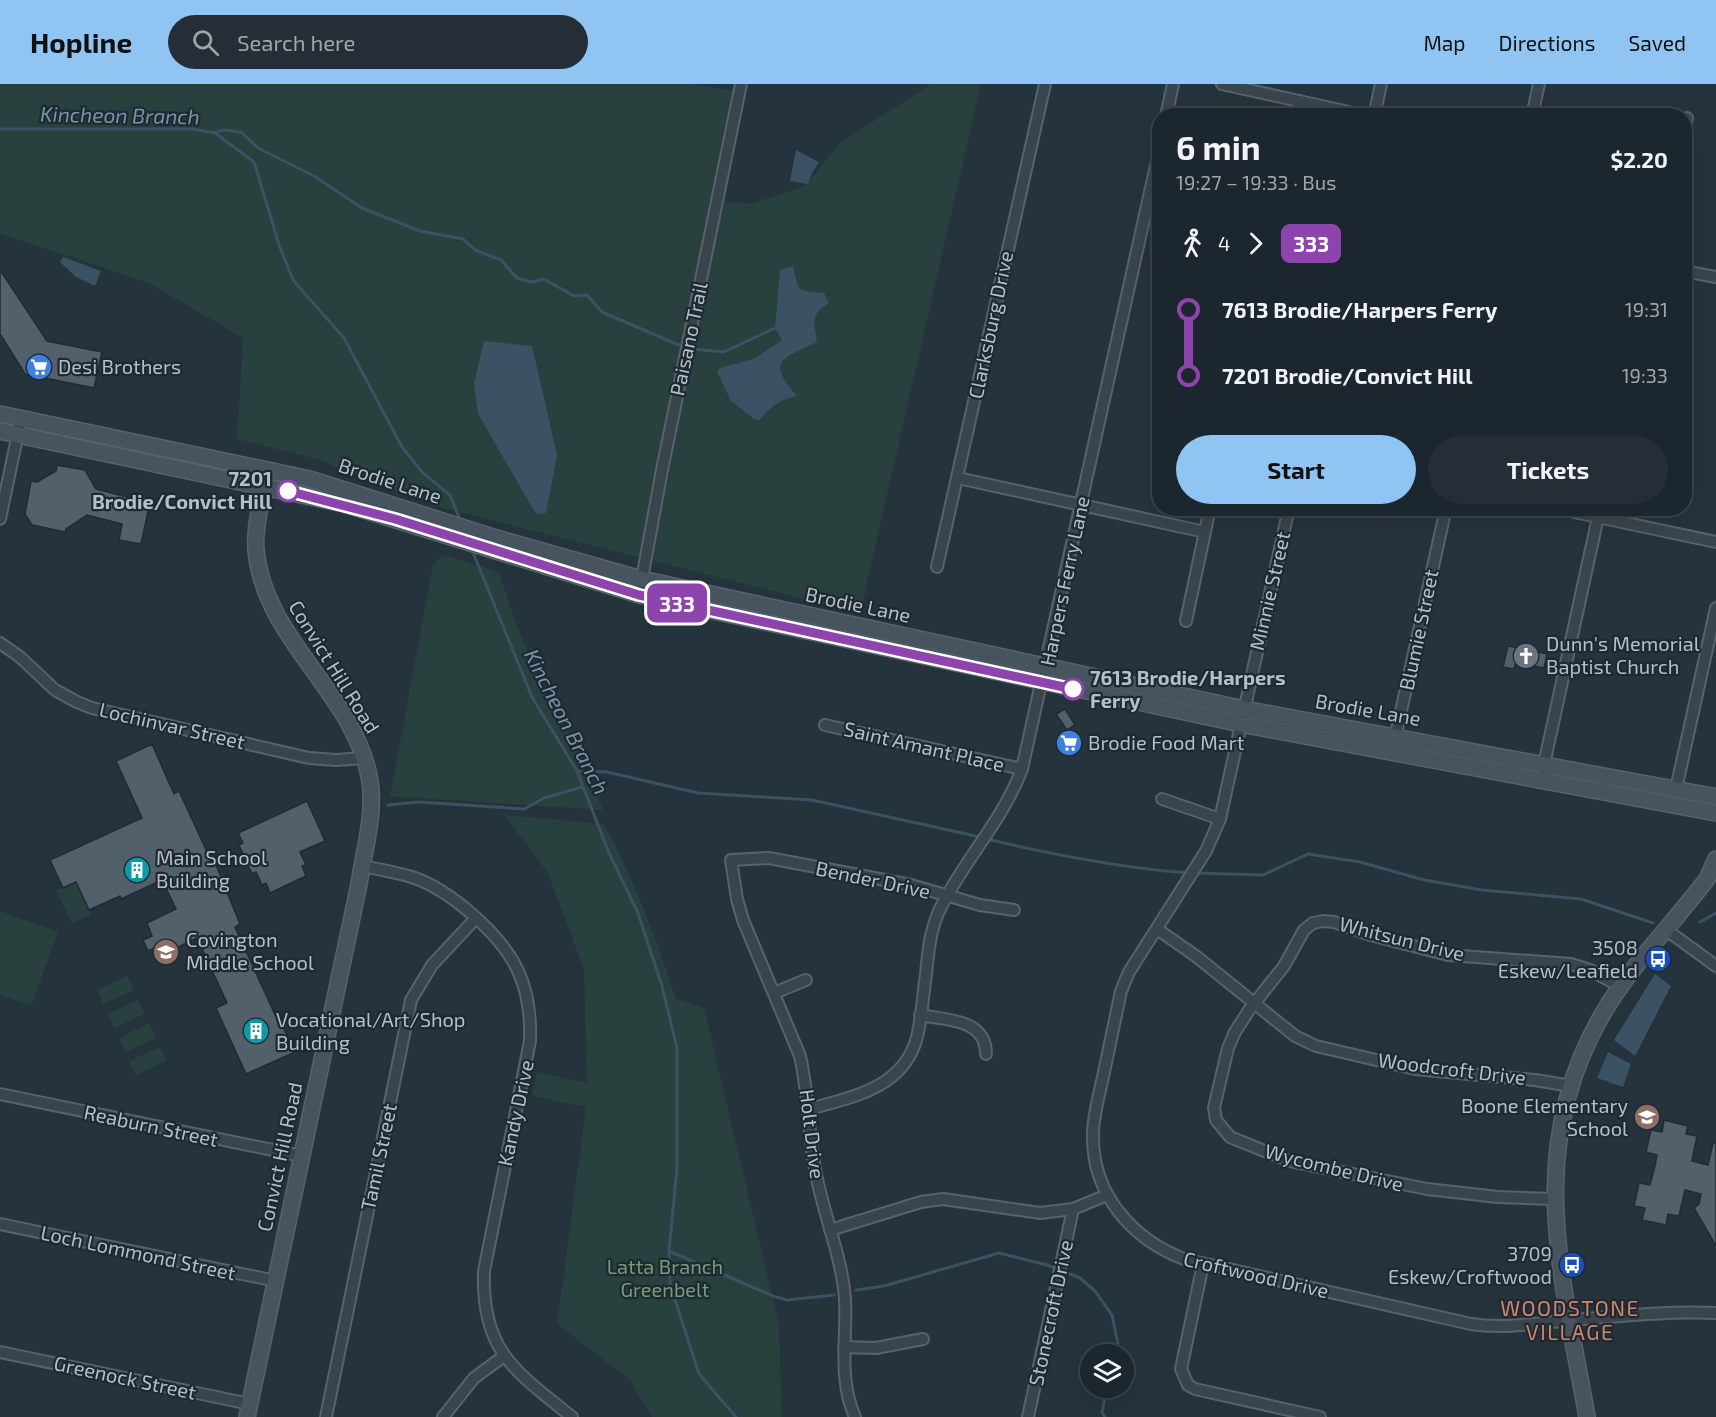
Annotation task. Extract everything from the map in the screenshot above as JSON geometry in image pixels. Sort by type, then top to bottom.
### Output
[{"type":"main road","name":"Brodie Lane","points":[[0,414],[310,478],[390,503],[495,543]]},
{"type":"main road","name":"Brodie Lane","points":[[0,431],[344,504],[495,543],[640,587],[1042,683],[1241,724],[1544,764],[1716,797]]},
{"type":"main road","name":"Convict Hill Road","points":[[249,1411],[362,866],[371,806],[370,780],[364,758],[351,728],[276,615],[264,588],[256,548],[268,469]]},
{"type":"main road","name":"Brodie Lane","points":[[640,587],[1046,666],[1244,709],[1542,780],[1716,813]]},
{"type":"main road","points":[[1587,1417],[1558,1256],[1554,1199],[1557,1141],[1570,1086],[1586,1047],[1620,986],[1707,879],[1716,859]]},
{"type":"street","name":"Paisano Trail","points":[[640,587],[741,84]]},
{"type":"street","name":"Clarksburg Drive","points":[[937,567],[1045,84]]},
{"type":"street","points":[[1168,108],[1173,84]]},
{"type":"street","points":[[1222,84],[1331,108]]},
{"type":"street","points":[[1376,108],[1381,84]]},
{"type":"street","points":[[1534,108],[1539,84]]},
{"type":"street","points":[[1299,108],[1300,101]]},
{"type":"street","name":"Harpers Ferry Lane","points":[[809,1108],[865,1093],[891,1078],[911,1054],[917,1037],[932,933],[939,913],[994,826],[1013,793],[1022,769],[1152,183]]},
{"type":"street","points":[[1692,272],[1716,277]]},
{"type":"street","points":[[0,519],[21,419]]},
{"type":"street","points":[[958,478],[1205,532]]},
{"type":"street","points":[[1186,621],[1208,516]]},
{"type":"street","name":"Minnie Street","points":[[1241,724],[1287,516]]},
{"type":"street","name":"Blumie Street","points":[[1394,744],[1444,516]]},
{"type":"street","points":[[1542,780],[1598,516]]},
{"type":"street","points":[[1611,516],[1716,542]]},
{"type":"street","points":[[1676,789],[1716,608]]},
{"type":"street","name":"Lochinvar Street","points":[[0,643],[20,657],[55,690],[92,708],[309,758],[336,760],[364,758]]},
{"type":"street","name":"Croftwood Drive","points":[[1241,724],[1220,819],[1198,864],[1129,972],[1121,992],[1094,1119],[1095,1154],[1107,1195],[1119,1215],[1150,1243],[1167,1253],[1203,1264],[1471,1324],[1513,1326],[1677,1312],[1716,1313]]},
{"type":"street","name":"Saint Amant Place","points":[[825,726],[1022,769]]},
{"type":"street","points":[[1162,799],[1220,819]]},
{"type":"street","name":"Bender Drive","points":[[731,860],[769,858],[911,885],[980,905],[1014,910]]},
{"type":"street","name":"Holt Drive","points":[[731,860],[743,920],[800,1056],[809,1108],[815,1171],[845,1299],[844,1347],[847,1400],[855,1417]]},
{"type":"street","name":"Kandy Drive","points":[[362,866],[412,877],[431,885],[458,902],[498,939],[516,965],[527,992],[531,1022],[527,1063],[484,1271],[486,1314],[496,1342],[520,1375],[573,1417]]},
{"type":"street","name":"Tamil Street","points":[[326,1417],[411,1000],[432,965],[476,918]]},
{"type":"street","name":"Whitsun Drive","points":[[1255,1002],[1284,966],[1304,930],[1323,921],[1334,922],[1367,934],[1448,955],[1581,966],[1620,986]]},
{"type":"street","points":[[1665,928],[1716,966]]},
{"type":"street","name":"Woodcroft Drive","points":[[1157,929],[1197,957],[1295,1036],[1316,1046],[1415,1069],[1535,1080],[1570,1086]]},
{"type":"street","points":[[774,993],[806,980]]},
{"type":"street","name":"Wycombe Drive","points":[[1255,1002],[1235,1032],[1228,1048],[1214,1108],[1216,1120],[1230,1137],[1288,1161],[1406,1186],[1498,1197],[1554,1199]]},
{"type":"street","points":[[920,1015],[970,1025],[982,1034],[986,1041],[986,1054]]},
{"type":"street","name":"Reaburn Street","points":[[0,1094],[302,1156]]},
{"type":"street","points":[[830,1230],[921,1202],[943,1198],[1040,1213],[1073,1209],[1107,1195]]},
{"type":"street","name":"Stonecroft Drive","points":[[1028,1417],[1073,1209]]},
{"type":"street","name":"Loch Lommond Street","points":[[0,1224],[276,1281]]},
{"type":"street","points":[[1203,1264],[1181,1369],[1188,1385],[1195,1389],[1320,1417]]},
{"type":"street","points":[[844,1347],[876,1348],[923,1340]]},
{"type":"street","name":"Greenock Street","points":[[0,1352],[249,1411]]},
{"type":"street","points":[[443,1417],[474,1378],[504,1356]]},
{"type":"green space","points":[[0,84],[693,84],[739,92],[718,201],[750,204],[805,186],[840,143],[931,84],[981,84],[860,613],[432,505],[317,459],[237,439],[243,338],[147,282],[0,233]]},
{"type":"green space","points":[[443,555],[499,572],[531,660],[583,763],[603,810],[390,796],[433,565]]},
{"type":"green space","name":"Latta Branch Greenbelt","points":[[504,815],[604,824],[626,866],[676,999],[704,1008],[779,1324],[782,1417],[652,1417],[630,1380],[557,1324],[586,1107],[532,1096],[537,1072],[587,1083],[584,970],[548,873]]},
{"type":"green space","points":[[76,882],[91,915],[72,923],[56,890]]},
{"type":"green space","points":[[0,911],[58,932],[31,1006],[0,995]]},
{"type":"green space","points":[[127,976],[134,990],[103,1004],[97,990]]},
{"type":"green space","points":[[138,1000],[145,1014],[114,1028],[108,1014]]},
{"type":"green space","points":[[149,1023],[156,1038],[125,1052],[119,1038]]},
{"type":"green space","points":[[160,1047],[167,1061],[136,1075],[129,1061]]},
{"type":"water","points":[[796,150],[819,162],[808,184],[790,181]]},
{"type":"water","points":[[63,257],[101,271],[95,286],[76,277],[60,262]]},
{"type":"water","points":[[793,266],[798,286],[804,291],[824,293],[829,303],[816,315],[817,342],[787,357],[782,362],[780,368],[782,375],[797,396],[776,404],[760,420],[754,419],[731,401],[717,372],[720,368],[754,359],[782,340],[775,328],[780,270]]},
{"type":"water","points":[[484,341],[532,346],[557,455],[546,513],[536,514],[478,414],[474,384]]},
{"type":"water","points":[[1655,974],[1671,986],[1635,1056],[1614,1040]]},
{"type":"water","points":[[1608,1052],[1631,1064],[1623,1087],[1597,1078]]},
{"type":"building","points":[[0,270],[47,341],[102,352],[94,388],[25,374],[0,334]]},
{"type":"building","points":[[57,465],[85,470],[96,489],[127,497],[126,502],[149,507],[141,544],[119,540],[122,524],[87,515],[65,532],[32,525],[25,514],[31,481],[37,482],[56,471]]},
{"type":"building","name":"Dunn's Memorial Baptist Church","points":[[1508,646],[1547,654],[1544,668],[1516,662],[1514,669],[1503,667]]},
{"type":"building","points":[[1065,709],[1075,725],[1067,730],[1056,714]]},
{"type":"building","name":"Main School Building","points":[[152,744],[174,794],[179,791],[209,856],[212,855],[240,924],[235,927],[277,1019],[279,1018],[290,1042],[288,1043],[293,1053],[246,1074],[216,1008],[227,1003],[197,938],[174,949],[170,941],[148,951],[143,940],[152,936],[147,923],[176,909],[162,880],[121,899],[120,896],[89,910],[76,882],[63,888],[50,860],[142,818],[116,761]]},
{"type":"building","points":[[307,801],[325,841],[300,852],[306,865],[302,866],[306,876],[270,893],[266,883],[262,885],[256,872],[252,874],[239,845],[243,843],[238,833]]},
{"type":"building","points":[[1664,1120],[1688,1126],[1686,1134],[1697,1136],[1692,1161],[1708,1165],[1713,1143],[1716,1143],[1716,1246],[1694,1208],[1699,1204],[1701,1194],[1685,1190],[1679,1216],[1668,1214],[1666,1225],[1642,1220],[1645,1208],[1634,1206],[1639,1183],[1650,1185],[1655,1166],[1657,1155],[1646,1152],[1651,1130],[1662,1132]]},
{"type":"waterway","name":"Kincheon Branch","points":[[0,129],[192,129],[215,133],[254,162],[279,245],[293,280],[344,338],[402,447],[423,473],[450,495],[461,522]]},
{"type":"waterway","points":[[214,133],[224,130],[241,132],[258,148],[314,176],[362,208],[420,231],[463,239],[475,250],[501,260],[517,278],[531,282],[544,279],[574,296],[587,295],[602,312],[681,346]]},
{"type":"waterway","points":[[692,349],[724,352],[775,328]]},
{"type":"waterway","name":"Kincheon Branch","points":[[472,550],[532,697],[577,771],[609,853],[638,913],[662,986],[677,1048],[677,1168],[669,1251],[670,1284],[699,1374],[736,1417]]},
{"type":"waterway","points":[[577,771],[607,772],[698,793],[812,800],[980,837]]},
{"type":"waterway","points":[[388,805],[419,802],[524,809],[544,798],[582,787]]},
{"type":"waterway","points":[[987,839],[1087,860],[1190,873]]},
{"type":"waterway","points":[[1196,873],[1263,875],[1308,854],[1360,862],[1424,880],[1482,890],[1581,899],[1653,923]]},
{"type":"waterway","points":[[1700,922],[1716,913]]},
{"type":"waterway","points":[[669,1251],[787,1300],[834,1295]]},
{"type":"waterway","points":[[856,1290],[884,1286],[999,1253],[1047,1265],[1080,1278],[1095,1291],[1112,1315],[1118,1344]]},
{"type":"waterway","points":[[1105,1398],[1102,1412],[1105,1417]]},
{"type":"bus line","name":"333","points":[[288,491],[395,519],[639,595],[1073,689]]},
{"type":"place","name":"Desi Brothers","points":[[39,367]]},
{"type":"place","name":"7201 Brodie/Convict Hill","points":[[288,491]]},
{"type":"place","name":"Dunn's Memorial Baptist Church","points":[[1526,656]]},
{"type":"place","name":"7613 Brodie/Harpers Ferry","points":[[1073,689]]},
{"type":"place","name":"Brodie Food Mart","points":[[1069,743]]},
{"type":"place","name":"Main School Building","points":[[137,870]]},
{"type":"place","name":"Covington Middle School","points":[[166,952]]},
{"type":"place","name":"3508 Eskew/Leafield","points":[[1658,959]]},
{"type":"place","name":"Vocational/Art/Shop Building","points":[[256,1031]]},
{"type":"place","name":"Boone Elementary School","points":[[1647,1117]]},
{"type":"place","name":"3709 Eskew/Croftwood","points":[[1572,1265]]},
{"type":"district","name":"WOODSTONE VILLAGE","points":[[1570,1321]]}]
